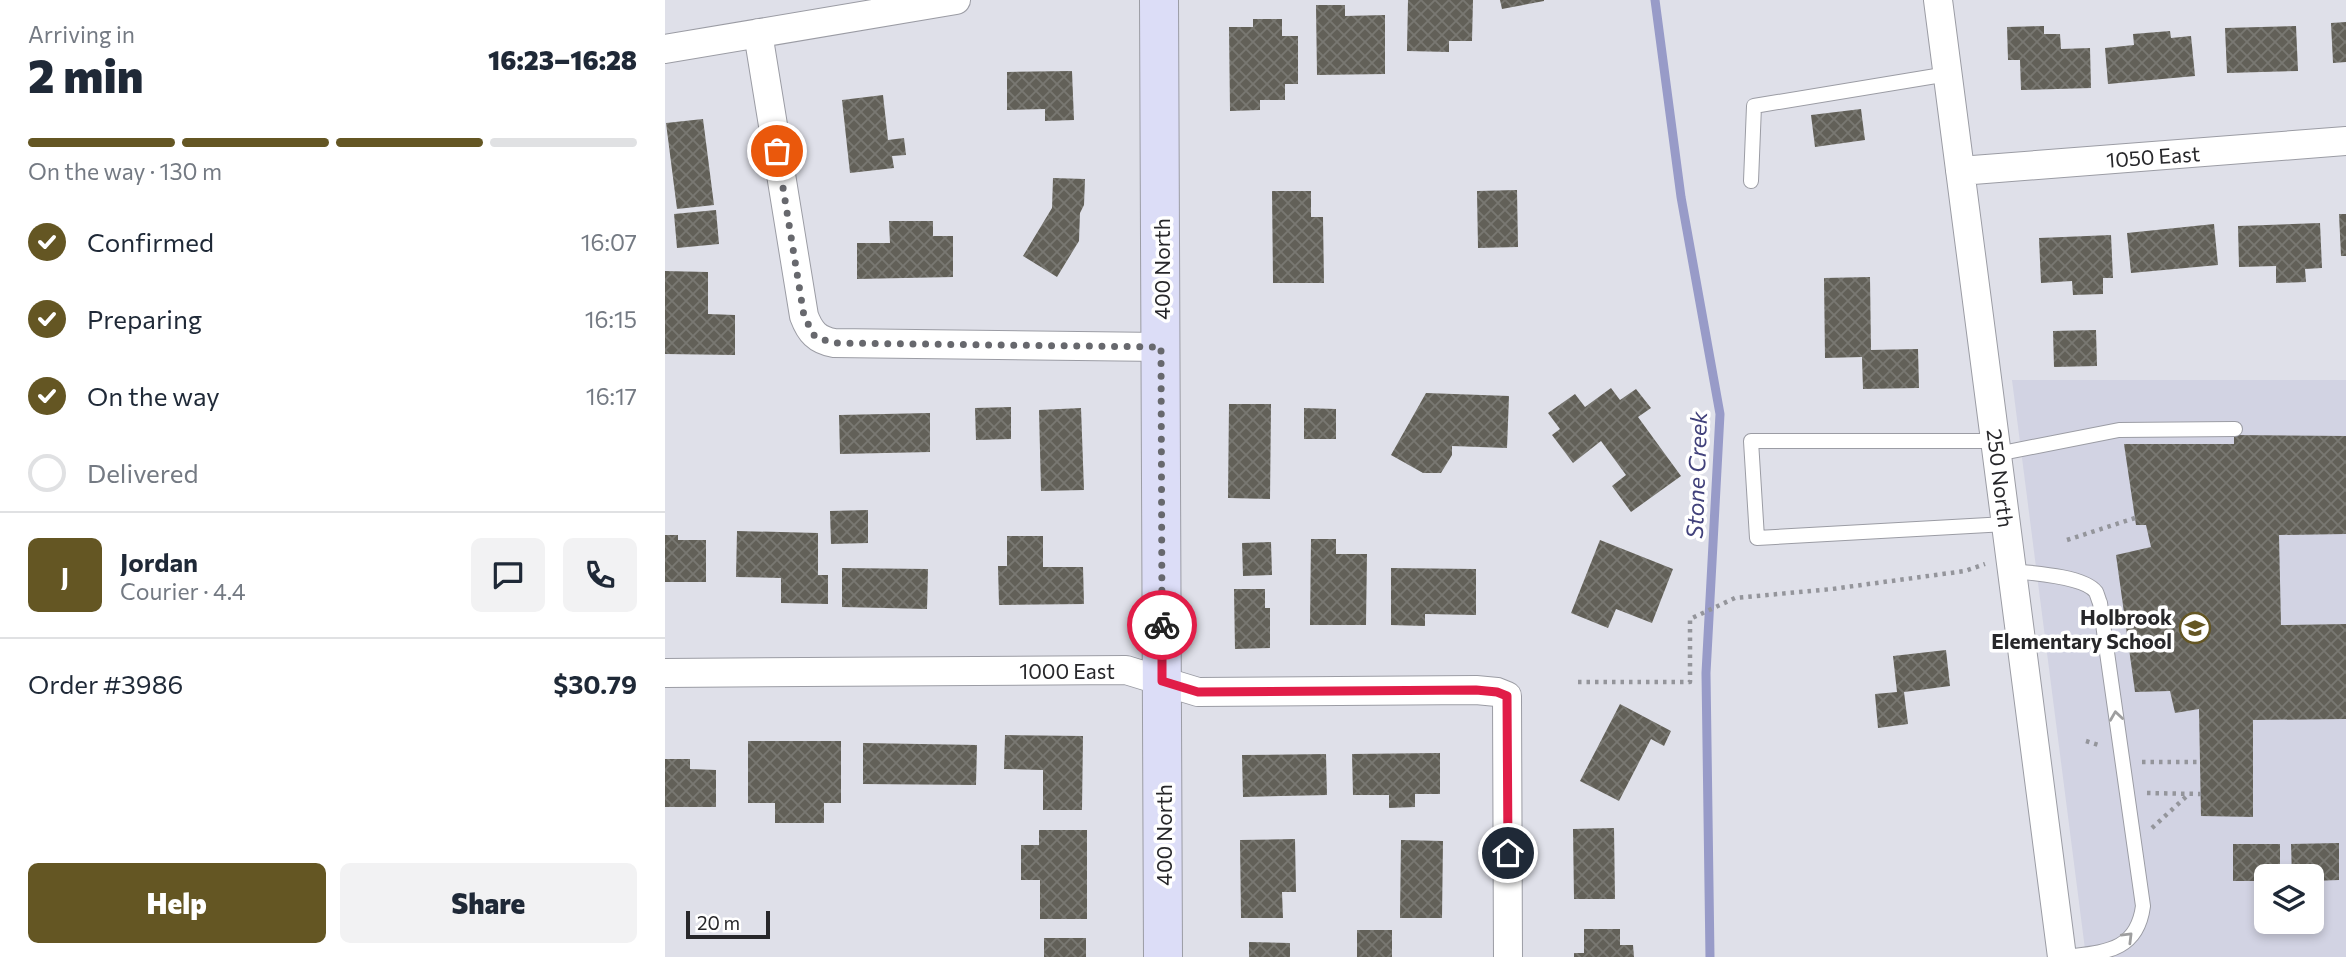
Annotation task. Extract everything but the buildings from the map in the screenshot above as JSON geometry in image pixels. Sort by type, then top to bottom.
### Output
[{"type":"main road","name":"400 North","points":[[1159,0],[1163,957]]},
{"type":"street","points":[[665,49],[956,0]]},
{"type":"street","name":"250 North","points":[[1938,0],[2006,524],[1999,567],[2064,957]]},
{"type":"street","points":[[758,33],[804,316],[815,337],[834,343],[1161,347]]},
{"type":"street","name":"1050 East","points":[[1961,171],[2346,141]]},
{"type":"street","name":"1000 East","points":[[665,673],[1126,670],[1198,692],[1497,692],[1507,696],[1508,957]]},
{"type":"lane","points":[[1751,181],[1754,106],[1948,74]]},
{"type":"lane","points":[[2006,524],[1757,538],[1751,441],[1996,447],[2119,430],[2235,429]]},
{"type":"lane","points":[[1999,567],[2060,577],[2089,586],[2100,603],[2141,893],[2141,918],[2131,938],[2112,950],[2064,957]]},
{"type":"path","points":[[2067,540],[2135,519]]},
{"type":"path","points":[[1578,682],[1690,682],[1690,620],[1735,598],[1999,567]]},
{"type":"path","points":[[2141,762],[2200,762]]},
{"type":"path","points":[[2146,793],[2201,794]]},
{"type":"path","points":[[2152,829],[2189,794]]},
{"type":"shaded area","name":"Holbrook Elementary School","points":[[2012,380],[2346,380],[2346,957],[2086,957]]},
{"type":"waterway","name":"Stone Creek","points":[[1655,0],[1681,197],[1720,414],[1706,673],[1710,957]]},
{"type":"way so far","points":[[777,151],[804,316],[815,337],[834,343],[1161,347],[1162,625]]},
{"type":"place","name":"Holbrook Elementary School","points":[[2195,628]]},
{"type":"route","points":[[1162,625],[1162,681],[1198,692],[1476,690],[1507,696],[1508,853]]}]
